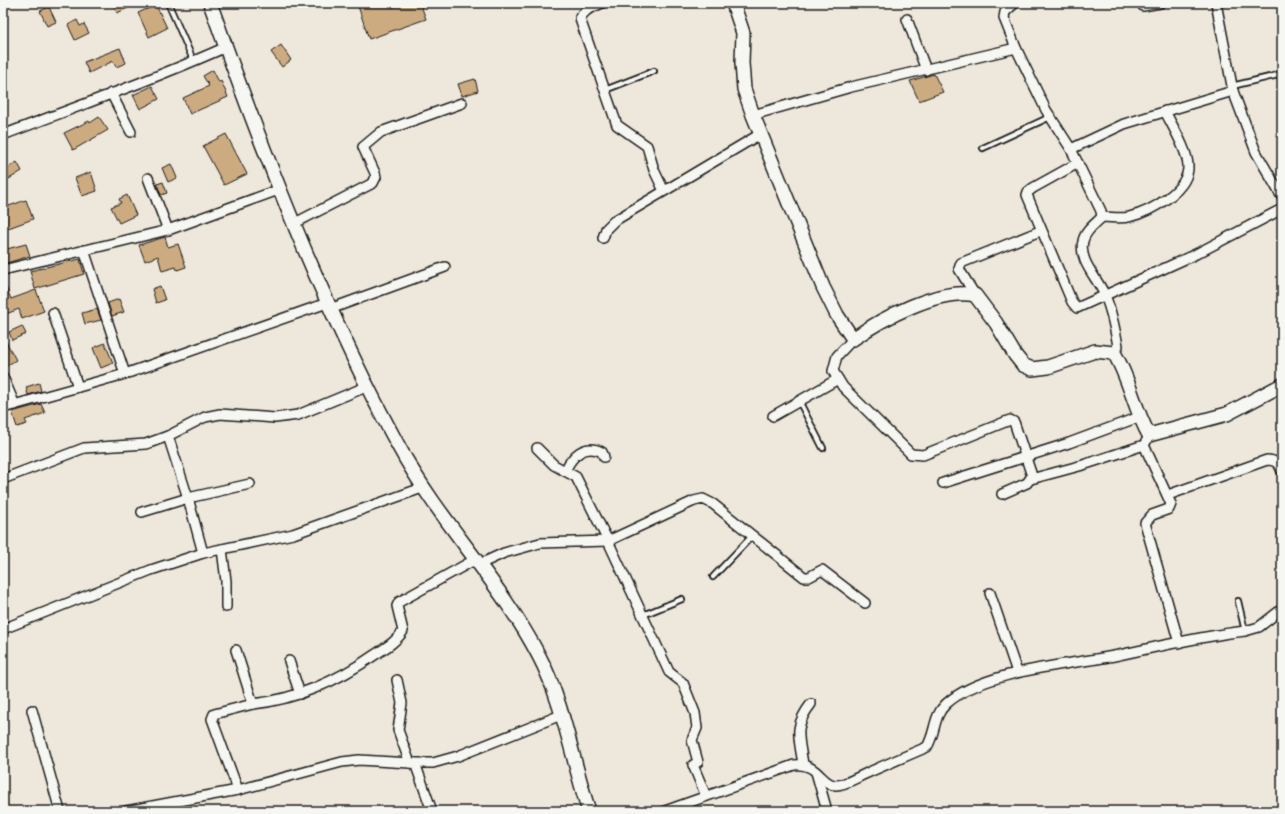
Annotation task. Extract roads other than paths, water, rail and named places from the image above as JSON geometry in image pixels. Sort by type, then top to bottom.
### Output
[{"type":"street","points":[[210,3],[244,97],[329,306],[398,446],[422,488],[478,562],[518,620],[541,659],[561,715],[589,811]]},
{"type":"street","points":[[602,3],[587,10],[580,17],[604,90],[619,128],[647,146],[654,170],[664,191]]},
{"type":"street","points":[[733,3],[744,33],[742,63],[744,89],[753,115],[762,133],[823,287],[837,315],[853,339]]},
{"type":"street","points":[[1014,3],[1006,12],[1004,18],[1016,48],[1050,117],[1071,149],[1102,211],[1102,217],[1085,236],[1082,251],[1085,262],[1105,296],[1114,321],[1118,346],[1114,353]]},
{"type":"street","points":[[1143,6],[1160,3]]},
{"type":"street","points":[[1216,3],[1233,89],[1256,152],[1282,197]]},
{"type":"street","points":[[907,19],[926,70]]},
{"type":"street","points":[[3,135],[111,93],[144,83],[226,47]]},
{"type":"street","points":[[753,115],[851,87],[1016,48]]},
{"type":"street","points":[[1071,149],[1124,124],[1233,89]]},
{"type":"street","points":[[111,93],[131,132]]},
{"type":"street","points":[[295,223],[373,183],[376,177],[363,149],[364,144],[372,138],[381,132],[462,103]]},
{"type":"street","points":[[1102,217],[1129,217],[1141,213],[1163,202],[1180,187],[1188,167],[1187,156],[1165,111]]},
{"type":"street","points":[[603,238],[608,225],[762,133]]},
{"type":"street","points":[[1078,163],[1028,192],[1027,199],[1074,306],[1077,308],[1196,254],[1282,209]]},
{"type":"street","points":[[148,178],[168,230]]},
{"type":"street","points":[[3,270],[168,230],[281,189]]},
{"type":"street","points":[[1040,230],[961,263],[959,269],[1023,365],[1032,369],[1048,367],[1095,351],[1114,353]]},
{"type":"street","points":[[84,250],[125,374]]},
{"type":"street","points":[[3,408],[125,374],[445,267]]},
{"type":"street","points":[[975,295],[957,293],[892,314],[872,325],[853,339],[837,356],[833,371],[842,387],[911,454],[923,455],[1010,420],[1014,422],[1032,476],[1031,479]]},
{"type":"street","points":[[53,313],[78,387]]},
{"type":"street","points":[[1114,353],[1132,391],[1139,418],[1171,504],[1169,509],[1152,515],[1144,523],[1179,643]]},
{"type":"street","points":[[3,377],[15,405]]},
{"type":"street","points":[[773,416],[838,379]]},
{"type":"street","points":[[1002,494],[1027,483],[1031,479],[1083,465],[1147,440],[1227,414],[1282,385]]},
{"type":"street","points":[[3,479],[84,448],[143,445],[168,436],[204,417],[220,414],[275,418],[298,414],[368,386]]},
{"type":"street","points":[[943,484],[1026,456],[1069,444],[1139,418]]},
{"type":"street","points":[[168,436],[188,498],[203,553]]},
{"type":"street","points":[[537,448],[554,465],[576,477],[670,672],[683,683],[695,713],[697,728],[692,740],[698,762],[693,765],[706,796]]},
{"type":"street","points":[[565,471],[571,459],[582,451],[598,450],[602,452],[604,457]]},
{"type":"street","points":[[1168,495],[1267,460],[1273,460],[1278,464],[1282,471]]},
{"type":"street","points":[[142,512],[188,498],[250,484]]},
{"type":"street","points":[[3,629],[151,570],[203,553],[293,534],[422,488]]},
{"type":"street","points":[[238,790],[212,720],[214,714],[219,711],[269,702],[300,694],[338,678],[398,639],[403,630],[397,606],[399,602],[478,562],[504,553],[540,543],[608,541],[694,501],[703,499],[713,504],[804,577],[809,577],[822,570],[864,603]]},
{"type":"street","points":[[222,549],[226,581],[226,607]]},
{"type":"street","points":[[990,593],[1017,672]]},
{"type":"street","points":[[665,811],[794,765],[803,764],[816,771],[828,783],[835,785],[850,781],[927,747],[933,738],[938,712],[947,703],[968,689],[1017,672],[1245,632],[1259,627],[1282,609]]},
{"type":"street","points":[[236,650],[253,704]]},
{"type":"street","points":[[289,661],[300,694]]},
{"type":"street","points":[[397,680],[402,703],[398,730],[432,811]]},
{"type":"street","points":[[803,764],[798,731],[799,723],[811,704]]},
{"type":"street","points":[[32,710],[60,811]]},
{"type":"street","points":[[126,811],[159,809],[238,790],[342,762],[359,760],[412,763],[433,762],[458,756],[561,715]]},
{"type":"street","points":[[816,771],[827,811]]},
{"type":"lane","points":[[168,3],[194,62]]},
{"type":"lane","points":[[604,90],[654,71]]},
{"type":"lane","points":[[1233,89],[1282,74]]},
{"type":"lane","points":[[983,148],[1050,117]]},
{"type":"lane","points":[[799,401],[824,448]]},
{"type":"lane","points":[[713,577],[752,536]]},
{"type":"lane","points":[[643,615],[682,599]]},
{"type":"lane","points":[[1238,601],[1245,632]]}]
